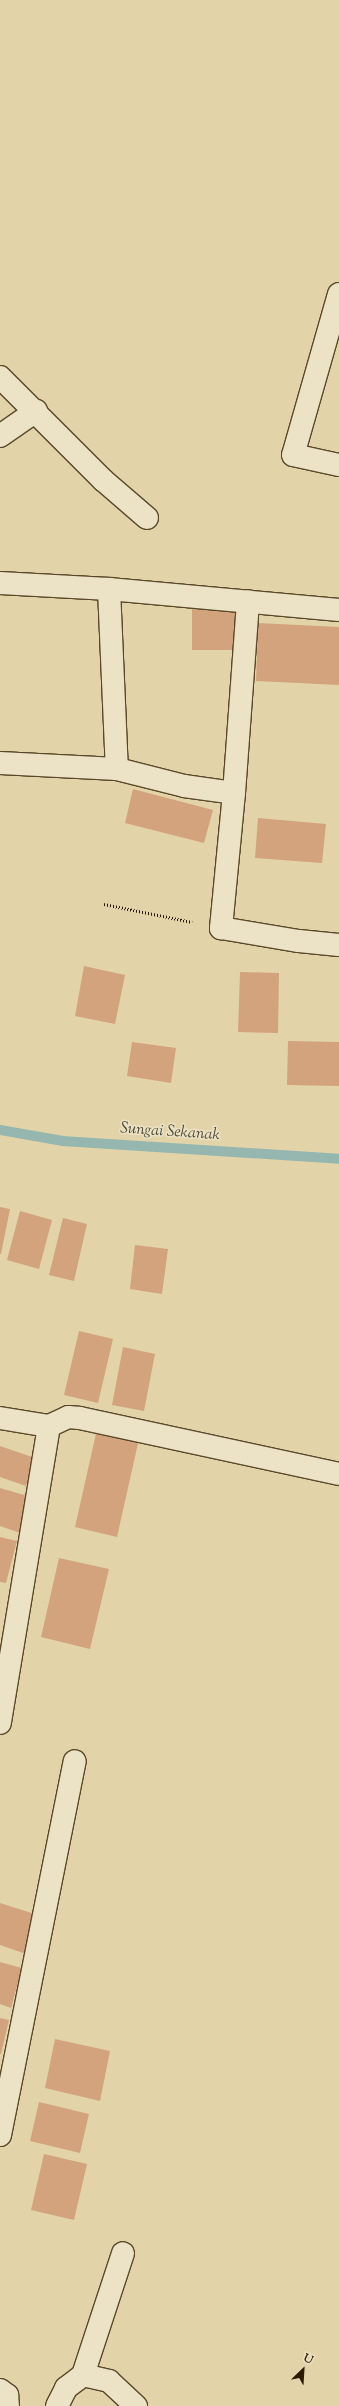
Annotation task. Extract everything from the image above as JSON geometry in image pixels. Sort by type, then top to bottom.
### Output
[{"type":"street","points":[[339,294],[293,455],[339,465]]},
{"type":"street","points":[[0,377],[36,411],[102,480],[147,518]]},
{"type":"street","points":[[0,436],[36,411]]},
{"type":"street","points":[[0,583],[109,589],[339,610]]},
{"type":"street","points":[[109,589],[117,769]]},
{"type":"street","points":[[248,602],[234,793],[221,928],[299,942],[339,945]]},
{"type":"street","points":[[0,763],[117,769],[184,786],[234,793]]},
{"type":"street","points":[[0,1418],[49,1426],[68,1417],[80,1418],[339,1474]]},
{"type":"street","points":[[0,1723],[49,1426]]},
{"type":"street","points":[[0,2135],[75,1761]]},
{"type":"street","points":[[57,2406],[66,2388],[83,2375],[123,2253]]},
{"type":"street","points":[[83,2375],[109,2381],[136,2406]]},
{"type":"street","points":[[0,2390],[7,2395],[8,2406]]},
{"type":"path","points":[[104,904],[221,928]]},
{"type":"building","points":[[192,605],[237,606],[237,650],[192,650]]},
{"type":"building","points":[[258,623],[339,627],[339,685],[256,681]]},
{"type":"building","points":[[133,789],[213,810],[204,843],[125,823]]},
{"type":"building","points":[[258,818],[326,824],[322,863],[255,858]]},
{"type":"building","points":[[84,966],[125,975],[115,1024],[75,1016]]},
{"type":"building","points":[[240,972],[279,973],[278,1033],[238,1032]]},
{"type":"building","points":[[288,1041],[339,1042],[339,1086],[287,1085]]},
{"type":"building","points":[[132,1042],[176,1048],[171,1083],[127,1076]]},
{"type":"building","points":[[0,1207],[10,1209],[1,1254],[0,1254]]},
{"type":"building","points":[[20,1211],[52,1220],[39,1269],[7,1260]]},
{"type":"building","points":[[63,1218],[87,1224],[74,1281],[49,1275]]},
{"type":"building","points":[[135,1245],[168,1249],[162,1294],[130,1289]]},
{"type":"building","points":[[79,1331],[113,1339],[98,1403],[64,1395]]},
{"type":"building","points":[[123,1347],[155,1354],[144,1411],[112,1405]]},
{"type":"building","points":[[97,1429],[139,1439],[117,1537],[75,1527]]},
{"type":"building","points":[[0,1446],[35,1458],[26,1486],[0,1477]]},
{"type":"building","points":[[0,1488],[31,1497],[20,1533],[0,1526]]},
{"type":"building","points":[[0,1537],[17,1541],[6,1583],[0,1582]]},
{"type":"building","points":[[59,1558],[109,1569],[90,1649],[41,1637]]},
{"type":"building","points":[[0,1903],[38,1915],[26,1954],[0,1945]]},
{"type":"building","points":[[0,1962],[22,1968],[11,2008],[0,2004]]},
{"type":"building","points":[[0,2018],[9,2020],[1,2054],[0,2054]]},
{"type":"building","points":[[55,2039],[110,2051],[100,2101],[45,2088]]},
{"type":"building","points":[[39,2102],[89,2114],[80,2153],[30,2141]]},
{"type":"building","points":[[44,2154],[87,2164],[74,2220],[31,2210]]},
{"type":"waterway","name":"Sungai Sekanak","points":[[0,1130],[63,1141],[339,1159]]}]
